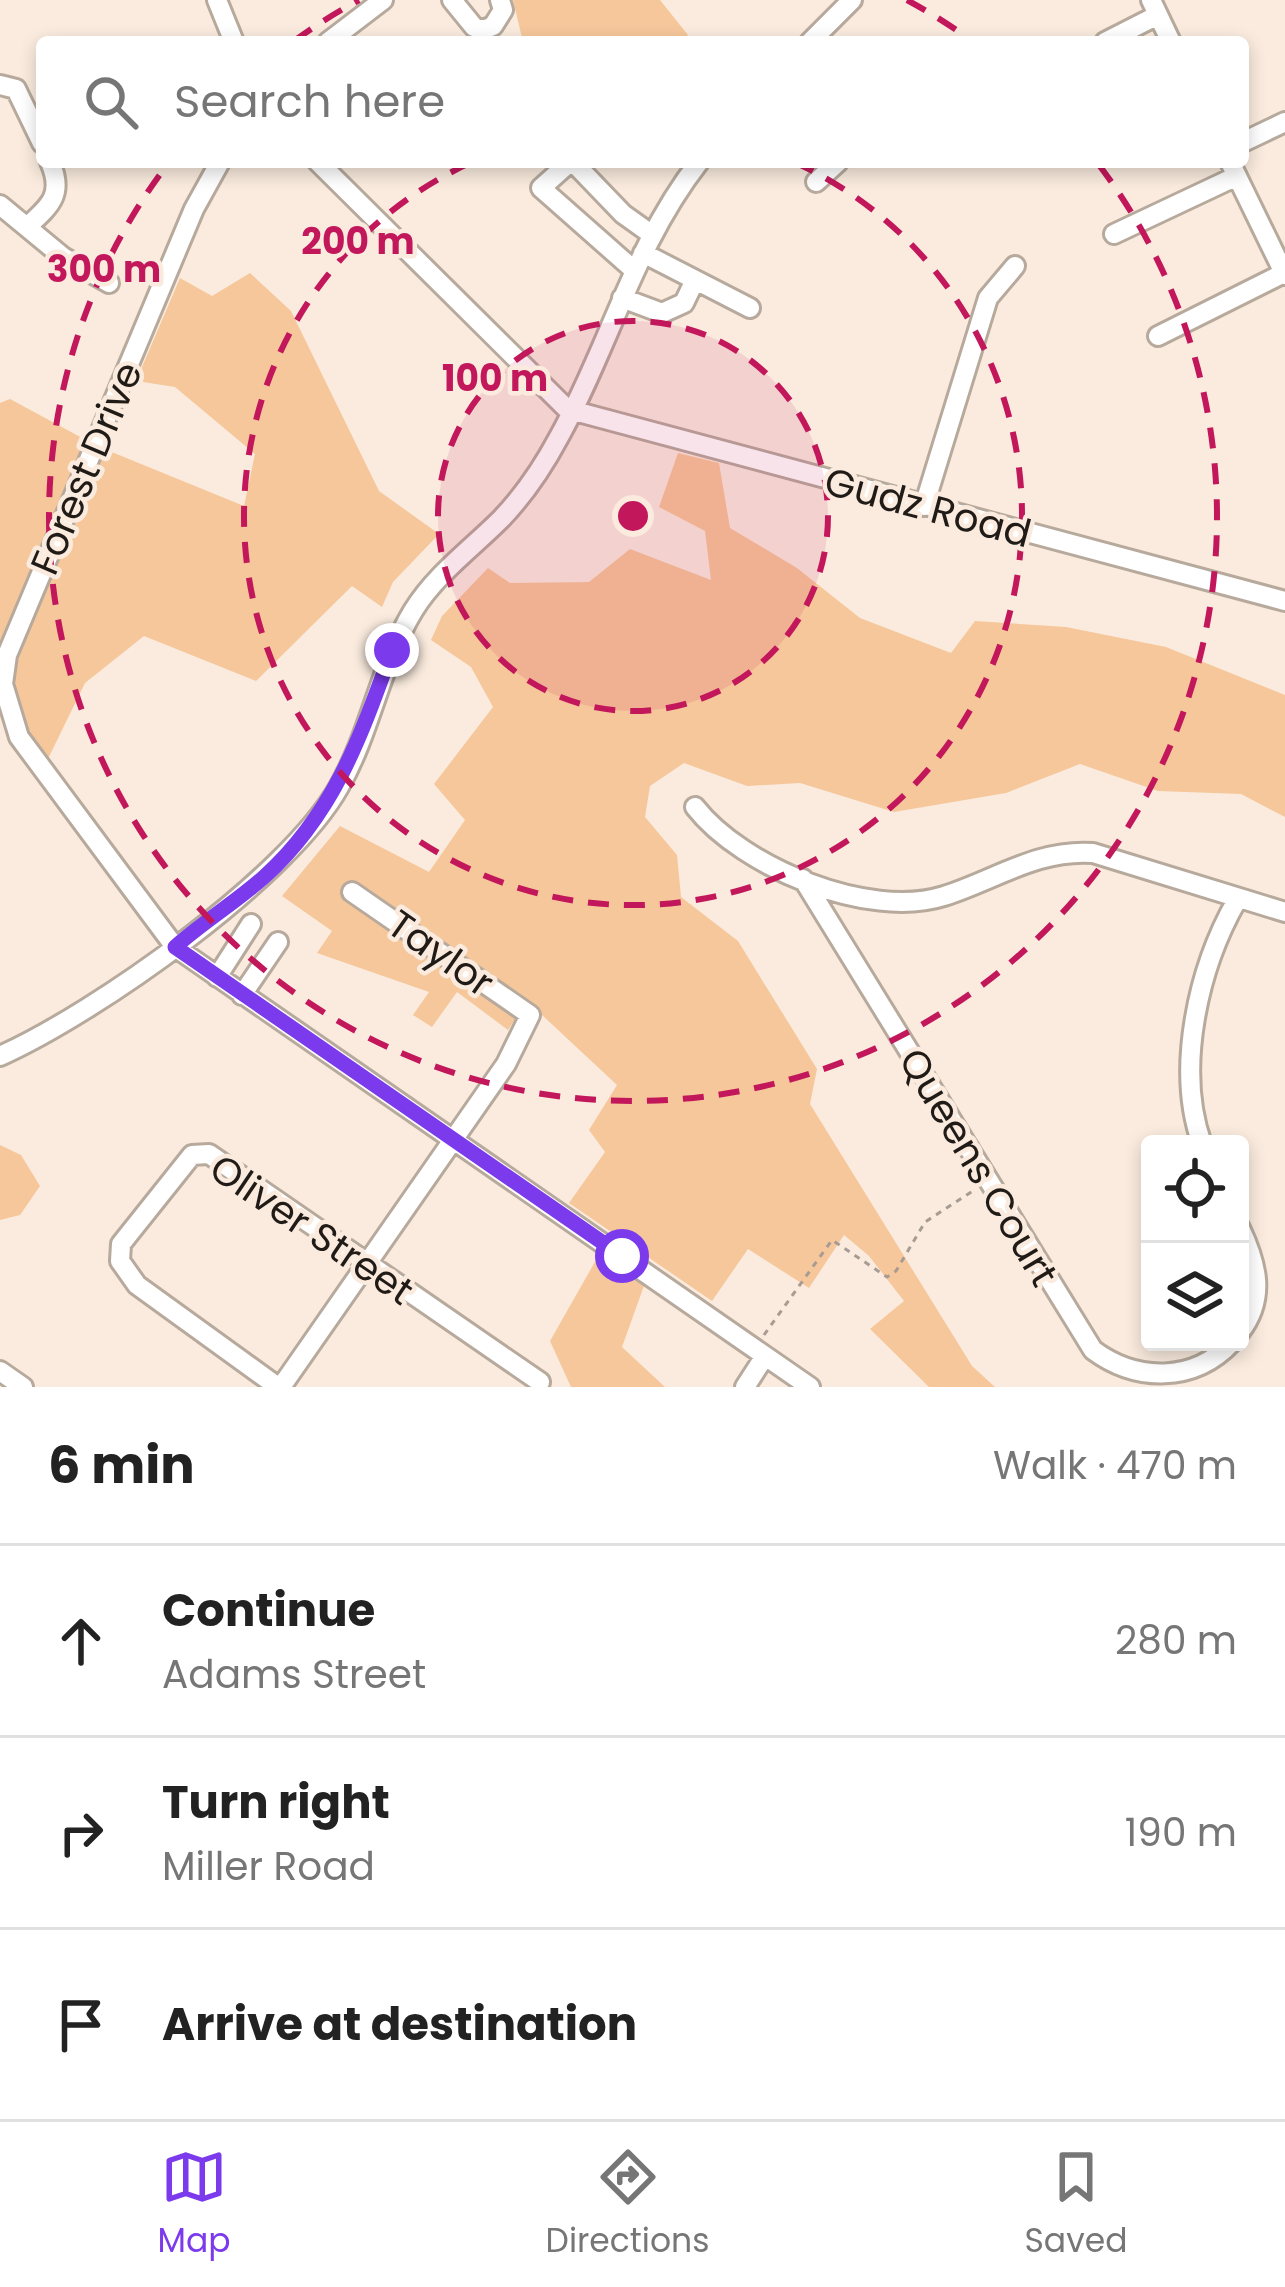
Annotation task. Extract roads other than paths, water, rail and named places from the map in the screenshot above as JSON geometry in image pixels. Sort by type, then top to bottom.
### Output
[{"type":"street","points":[[217,0],[232,36]]},
{"type":"street","points":[[336,36],[382,0]]},
{"type":"street","points":[[452,0],[483,30],[493,26],[503,10],[500,0]]},
{"type":"street","points":[[816,36],[852,0]]},
{"type":"street","points":[[1114,36],[1154,8],[1168,36]]},
{"type":"street","points":[[0,85],[16,89],[36,131]]},
{"type":"street","points":[[1249,139],[1285,122]]},
{"type":"street","points":[[27,227],[56,196],[59,183],[53,168]]},
{"type":"street","name":"Forest Drive","points":[[217,168],[194,208],[7,655],[3,684],[20,737],[175,947],[810,1387]]},
{"type":"street","points":[[324,168],[572,411]]},
{"type":"street","points":[[565,168],[541,188],[639,262],[695,280],[750,308]]},
{"type":"street","points":[[578,168],[623,214],[651,234]]},
{"type":"street","points":[[0,1056],[175,947],[264,877],[321,814],[340,786],[392,650],[415,608],[530,486],[572,411],[651,234],[695,168]]},
{"type":"street","points":[[816,182],[831,168]]},
{"type":"street","points":[[1114,234],[1233,169],[1284,274],[1158,336]]},
{"type":"street","points":[[0,205],[63,257],[109,283]]},
{"type":"street","points":[[924,506],[988,298],[1016,266]]},
{"type":"street","points":[[622,298],[662,313],[684,303],[695,280]]},
{"type":"street","name":"Gudz Road","points":[[572,411],[1285,601]]},
{"type":"street","points":[[695,807],[731,846],[803,879],[897,905],[946,896],[1066,851],[1093,854],[1285,912]]},
{"type":"street","name":"Queens Court","points":[[803,879],[1093,1350],[1129,1369],[1161,1376],[1207,1361],[1220,1351]]},
{"type":"street","name":"Taylor","points":[[352,892],[530,1015],[506,1064],[451,1142]]},
{"type":"street","points":[[1200,1135],[1192,1102],[1191,1046],[1208,968],[1237,900]]},
{"type":"street","points":[[217,977],[251,924]]},
{"type":"street","points":[[242,995],[278,942]]},
{"type":"street","points":[[279,1387],[451,1142]]},
{"type":"street","name":"Oliver Street","points":[[279,1387],[137,1285],[120,1261],[121,1244],[185,1161],[201,1153],[539,1382]]},
{"type":"street","points":[[1249,1250],[1258,1273],[1258,1293],[1249,1312]]},
{"type":"street","points":[[745,1387],[760,1352]]},
{"type":"street","points":[[0,1371],[23,1387]]}]
